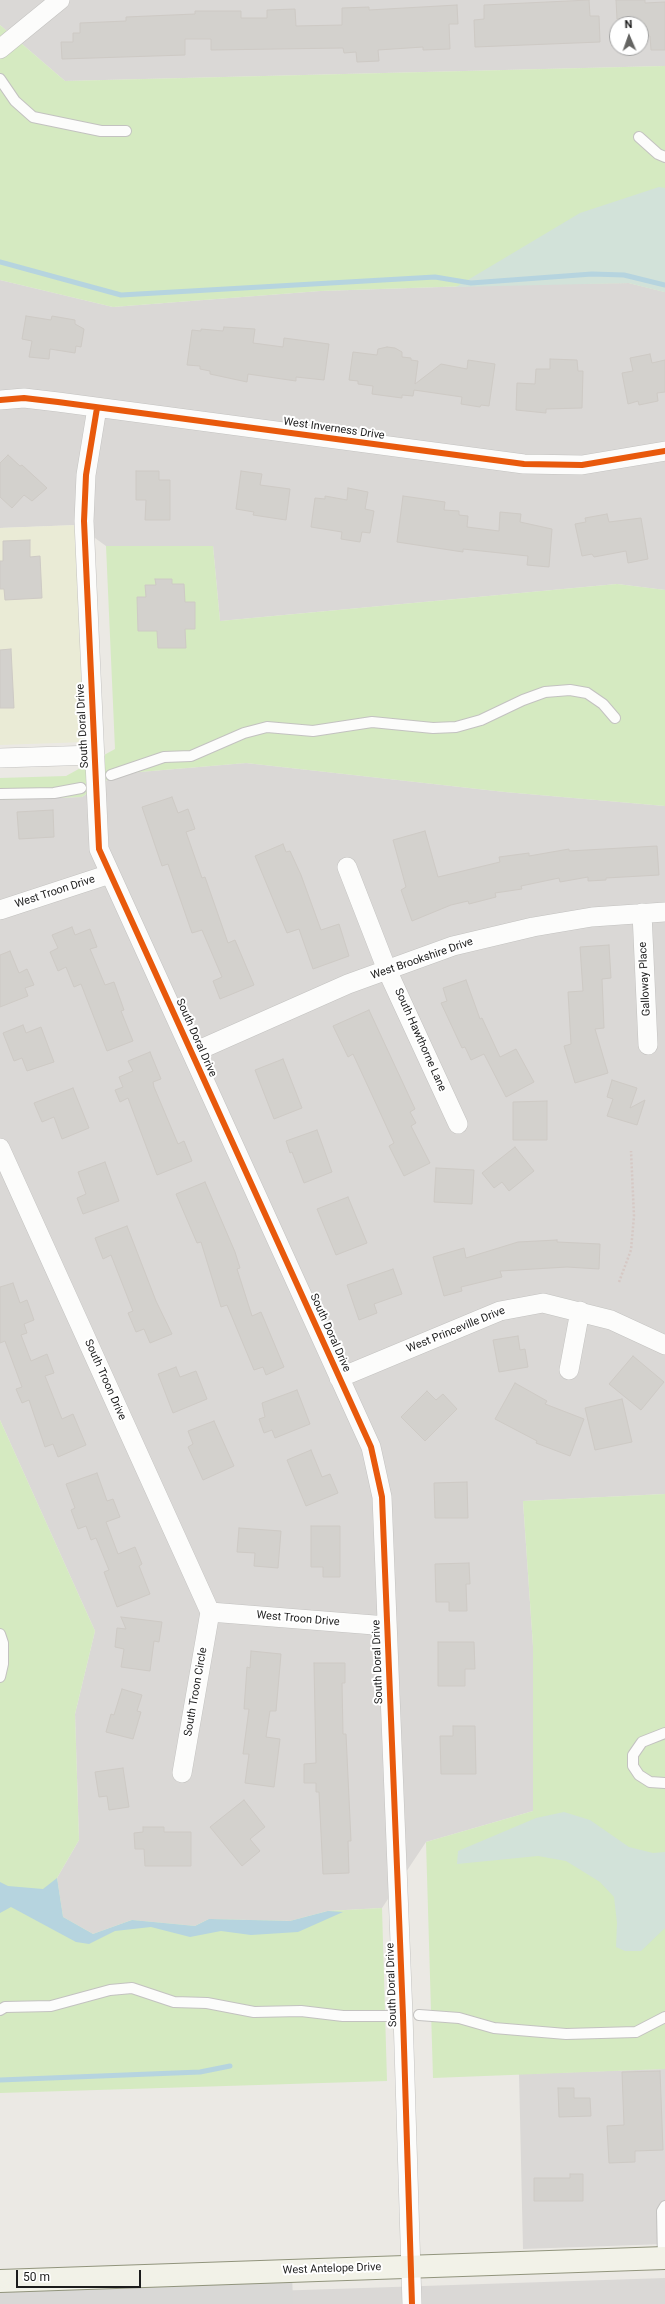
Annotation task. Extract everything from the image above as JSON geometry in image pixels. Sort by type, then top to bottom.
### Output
[{"type":"main road","name":"West Antelope Drive","points":[[0,2281],[664,2258]]},
{"type":"street","points":[[0,49],[60,0]]},
{"type":"street","name":"West Inverness Drive","points":[[0,400],[24,398],[524,464],[582,465],[665,451]]},
{"type":"street","name":"South Doral Drive","points":[[97,408],[86,475],[84,521],[99,849],[371,1447],[382,1497],[386,1626],[403,2015],[412,2304]]},
{"type":"street","points":[[0,758],[95,755]]},
{"type":"street","name":"South Hawthorne Lane","points":[[347,867],[387,970],[458,1124]]},
{"type":"street","name":"West Troon Drive","points":[[0,910],[110,874]]},
{"type":"street","name":"West Brookshire Drive","points":[[192,1053],[348,984],[453,946],[533,927],[592,917],[665,912]]},
{"type":"street","name":"Galloway Place","points":[[642,913],[648,1045]]},
{"type":"street","name":"South Troon Drive","points":[[0,1148],[210,1612]]},
{"type":"street","name":"West Princeville Drive","points":[[339,1378],[500,1311],[542,1303],[580,1311],[611,1320],[665,1345]]},
{"type":"street","points":[[569,1370],[580,1311]]},
{"type":"street","name":"West Troon Drive","points":[[210,1612],[386,1626]]},
{"type":"street","name":"South Troon Circle","points":[[182,1773],[210,1612]]},
{"type":"lane","points":[[0,78],[15,101],[33,118],[101,131],[126,131]]},
{"type":"lane","points":[[639,137],[658,154],[665,157]]},
{"type":"lane","points":[[111,775],[164,757],[190,756],[244,733],[267,727],[313,731],[372,722],[433,728],[456,727],[480,720],[523,700],[545,692],[570,690],[587,693],[603,704],[615,718]]},
{"type":"lane","points":[[0,794],[54,793],[81,788]]},
{"type":"lane","points":[[0,1634],[3,1643],[3,1664],[0,1677]]},
{"type":"lane","points":[[665,1733],[642,1742],[633,1755],[633,1766],[639,1775],[650,1782],[665,1783]]},
{"type":"lane","points":[[0,2010],[5,2007],[51,2006],[110,1990],[132,1988],[174,2002],[206,2003],[254,2012],[302,2011],[343,2016],[389,2016]]},
{"type":"lane","points":[[419,2015],[459,2018],[494,2028],[566,2034],[636,2032],[665,2016]]},
{"type":"lane","points":[[664,2258],[662,2211],[665,2206]]},
{"type":"path","points":[[619,1282],[631,1250],[634,1216],[631,1151]]},
{"type":"shaded area","points":[[0,0],[665,0],[665,66],[65,81],[0,25]]},
{"type":"shaded area","points":[[659,187],[665,188],[665,292],[629,283],[456,287],[580,213]]},
{"type":"shaded area","points":[[0,280],[113,307],[320,291],[531,284],[629,283],[665,292],[665,590],[617,584],[220,621],[213,546],[106,546],[77,525],[0,528]]},
{"type":"shaded area","points":[[246,763],[505,792],[665,806],[665,1494],[523,1501],[533,1646],[533,1811],[426,1842],[382,1908],[328,1911],[290,1921],[209,1919],[195,1926],[132,1920],[93,1934],[63,1917],[57,1878],[79,1840],[75,1714],[95,1631],[0,1420],[0,800],[82,797],[116,774]]},
{"type":"shaded area","points":[[564,1812],[590,1820],[629,1847],[653,1853],[665,1852],[665,1928],[641,1951],[625,1951],[616,1947],[617,1923],[614,1897],[600,1882],[566,1861],[538,1856],[457,1864],[458,1851],[536,1818]]},
{"type":"shaded area","points":[[665,2069],[665,2244],[523,2249],[519,2074]]},
{"type":"shaded area","points":[[292,2271],[293,2304],[0,2304],[0,2281]]},
{"type":"shaded area","points":[[665,2278],[665,2304],[0,2304],[0,2300]]},
{"type":"green space","points":[[0,25],[65,81],[665,66],[665,292],[629,283],[531,284],[320,291],[113,307],[0,280]]},
{"type":"green space","points":[[77,525],[86,742],[0,745],[0,528]]},
{"type":"green space","points":[[106,546],[213,546],[220,621],[617,584],[665,590],[665,806],[505,792],[246,763],[116,774],[82,797],[0,800],[0,778],[66,776],[115,749]]},
{"type":"green space","points":[[0,1420],[95,1631],[75,1714],[79,1840],[57,1878],[63,1917],[93,1934],[132,1920],[195,1926],[209,1919],[290,1921],[328,1911],[382,1908],[387,2081],[0,2093]]},
{"type":"green space","points":[[665,1494],[665,2069],[433,2078],[426,1842],[533,1811],[533,1646],[523,1501]]},
{"type":"water","points":[[57,1878],[63,1917],[93,1934],[132,1920],[195,1926],[209,1919],[290,1921],[328,1911],[343,1912],[298,1932],[251,1935],[221,1931],[190,1937],[151,1927],[115,1931],[89,1944],[76,1942],[11,1907],[0,1913],[0,1882],[8,1886],[43,1889]]},
{"type":"building","points":[[589,0],[590,16],[599,16],[600,42],[475,47],[474,20],[484,19],[484,5]]},
{"type":"building","points":[[616,0],[645,0],[645,3],[665,2],[665,50],[651,50],[649,16],[617,16]]},
{"type":"building","points":[[457,5],[458,24],[449,24],[450,49],[423,50],[423,47],[378,50],[379,61],[357,62],[356,52],[344,53],[343,48],[211,50],[211,39],[185,39],[185,55],[62,59],[61,42],[73,42],[73,33],[80,33],[80,23],[126,21],[126,17],[195,14],[195,11],[241,11],[241,18],[267,18],[267,10],[295,9],[296,26],[342,25],[342,8],[369,7],[369,10]]},
{"type":"building","points":[[26,316],[51,320],[52,316],[75,320],[75,324],[84,329],[81,347],[76,346],[75,353],[50,349],[49,359],[29,357],[32,341],[22,339]]},
{"type":"building","points":[[224,327],[255,329],[253,343],[283,347],[284,338],[329,344],[324,380],[296,377],[296,381],[248,374],[247,382],[210,374],[210,371],[200,369],[200,366],[187,365],[192,330],[201,331],[201,329],[223,331]]},
{"type":"building","points":[[387,347],[395,348],[402,352],[402,357],[411,358],[411,360],[418,361],[415,384],[441,364],[467,369],[468,360],[495,364],[489,406],[481,405],[480,407],[461,404],[462,397],[414,390],[413,396],[402,395],[402,398],[372,394],[373,386],[358,384],[358,381],[349,380],[353,352],[377,355],[378,349]]},
{"type":"building","points":[[650,354],[652,363],[665,360],[665,392],[657,393],[658,401],[639,405],[638,401],[628,404],[622,373],[633,371],[630,358]]},
{"type":"building","points":[[550,359],[577,360],[578,371],[583,371],[582,408],[546,409],[546,413],[516,410],[517,383],[535,384],[536,369],[550,369]]},
{"type":"building","points":[[8,455],[20,466],[22,465],[47,488],[32,501],[24,495],[12,508],[0,497],[0,463]]},
{"type":"building","points":[[136,471],[159,471],[159,480],[170,480],[170,520],[145,520],[146,500],[136,500]]},
{"type":"building","points":[[241,471],[262,474],[260,485],[290,489],[286,520],[253,515],[254,512],[236,509]]},
{"type":"building","points":[[348,488],[368,492],[365,509],[374,511],[370,533],[362,532],[360,542],[341,539],[342,532],[311,527],[315,498],[325,499],[325,496],[347,500]]},
{"type":"building","points":[[403,496],[445,502],[444,510],[459,511],[459,515],[468,516],[467,527],[499,531],[500,512],[521,514],[520,522],[552,529],[549,567],[527,565],[528,556],[463,549],[463,552],[397,542]]},
{"type":"building","points":[[607,514],[609,522],[641,518],[648,559],[628,563],[626,551],[594,557],[592,554],[582,556],[575,524],[586,522],[585,518]]},
{"type":"building","points":[[30,540],[30,557],[40,556],[42,598],[5,600],[4,589],[0,589],[0,561],[3,561],[3,541]]},
{"type":"building","points":[[155,579],[172,579],[172,584],[184,584],[185,602],[195,602],[195,629],[185,629],[186,648],[158,648],[157,631],[138,631],[137,597],[146,597],[145,585],[156,585]]},
{"type":"building","points":[[11,649],[14,708],[0,708],[0,650]]},
{"type":"building","points":[[172,797],[178,813],[188,809],[195,829],[186,832],[202,878],[205,877],[228,943],[235,940],[254,985],[220,999],[213,981],[222,977],[202,930],[192,933],[168,864],[162,866],[142,807]]},
{"type":"building","points":[[53,810],[54,837],[19,839],[17,812]]},
{"type":"building","points":[[425,831],[438,877],[500,862],[499,857],[529,853],[529,856],[569,849],[569,851],[657,846],[659,875],[606,878],[606,880],[588,881],[588,877],[560,882],[559,878],[521,886],[522,889],[495,893],[496,897],[469,904],[468,901],[451,905],[412,921],[401,890],[406,887],[393,840]]},
{"type":"building","points":[[283,844],[286,852],[290,851],[301,875],[321,930],[339,924],[349,956],[313,969],[299,929],[287,933],[255,856]]},
{"type":"building","points":[[72,927],[75,935],[90,929],[97,947],[90,949],[105,985],[114,982],[124,1010],[121,1011],[133,1041],[107,1051],[81,984],[74,987],[66,967],[58,971],[50,952],[58,948],[52,935]]},
{"type":"building","points":[[609,945],[611,978],[602,979],[604,1028],[595,1029],[608,1073],[575,1083],[564,1046],[571,1044],[568,992],[583,991],[580,947]]},
{"type":"building","points":[[10,951],[19,973],[27,969],[34,985],[25,988],[28,996],[0,1007],[0,955]]},
{"type":"building","points":[[466,980],[480,1019],[482,1018],[500,1057],[516,1049],[534,1082],[506,1097],[484,1054],[471,1060],[465,1047],[462,1048],[441,1003],[447,1001],[443,988]]},
{"type":"building","points":[[369,1010],[415,1109],[410,1112],[416,1123],[411,1126],[430,1163],[404,1176],[389,1146],[394,1143],[353,1054],[348,1057],[333,1026]]},
{"type":"building","points":[[23,1025],[26,1033],[41,1027],[54,1062],[27,1071],[22,1058],[14,1061],[3,1033]]},
{"type":"building","points":[[150,1052],[161,1079],[153,1082],[154,1087],[178,1144],[184,1141],[192,1161],[157,1175],[128,1098],[120,1102],[115,1090],[123,1087],[119,1077],[133,1071],[128,1061]]},
{"type":"building","points":[[283,1059],[302,1108],[274,1119],[255,1070]]},
{"type":"building","points":[[612,1080],[637,1088],[630,1108],[645,1100],[637,1125],[607,1116],[613,1099],[607,1097]]},
{"type":"building","points":[[73,1088],[89,1128],[62,1139],[54,1117],[42,1122],[34,1103]]},
{"type":"building","points":[[547,1101],[547,1140],[513,1140],[513,1102]]},
{"type":"building","points":[[317,1130],[332,1172],[304,1183],[286,1141]]},
{"type":"building","points":[[515,1147],[534,1171],[509,1191],[502,1182],[494,1188],[482,1173]]},
{"type":"building","points":[[105,1162],[119,1201],[83,1214],[77,1198],[86,1194],[78,1172]]},
{"type":"building","points":[[436,1168],[474,1170],[472,1204],[434,1202]]},
{"type":"building","points":[[205,1182],[235,1252],[240,1268],[237,1269],[252,1316],[261,1312],[284,1367],[266,1375],[263,1367],[254,1370],[227,1305],[221,1307],[201,1242],[197,1243],[176,1194]]},
{"type":"building","points":[[348,1197],[367,1243],[336,1255],[317,1209]]},
{"type":"building","points":[[127,1226],[156,1301],[172,1334],[150,1343],[144,1329],[136,1332],[128,1313],[133,1311],[111,1255],[103,1259],[95,1238]]},
{"type":"building","points":[[557,1240],[557,1242],[600,1244],[599,1269],[567,1267],[500,1271],[502,1277],[461,1287],[462,1291],[444,1296],[433,1257],[464,1248],[466,1258],[518,1242]]},
{"type":"building","points":[[393,1269],[402,1294],[374,1304],[377,1313],[359,1320],[347,1285]]},
{"type":"building","points":[[13,1283],[20,1303],[27,1300],[34,1320],[24,1324],[27,1333],[21,1335],[31,1361],[47,1354],[54,1373],[45,1376],[62,1419],[73,1414],[86,1445],[58,1457],[53,1444],[45,1447],[29,1400],[22,1403],[16,1389],[22,1387],[5,1341],[0,1343],[0,1287]]},
{"type":"building","points":[[518,1336],[520,1350],[525,1349],[528,1367],[499,1372],[493,1340]]},
{"type":"building","points":[[633,1356],[664,1382],[641,1410],[609,1384]]},
{"type":"building","points":[[176,1367],[180,1377],[196,1371],[207,1399],[173,1413],[158,1374]]},
{"type":"building","points":[[515,1383],[547,1401],[545,1404],[584,1419],[570,1456],[536,1443],[537,1441],[495,1419]]},
{"type":"building","points":[[297,1390],[310,1424],[275,1438],[272,1430],[264,1433],[259,1419],[265,1417],[262,1403]]},
{"type":"building","points":[[427,1391],[436,1400],[443,1394],[457,1409],[425,1441],[401,1417]]},
{"type":"building","points":[[622,1399],[632,1442],[595,1450],[585,1408]]},
{"type":"building","points":[[214,1421],[234,1466],[203,1480],[188,1447],[193,1444],[188,1431]]},
{"type":"building","points":[[311,1450],[322,1477],[330,1474],[338,1493],[306,1506],[287,1460]]},
{"type":"building","points":[[97,1473],[107,1501],[113,1499],[120,1517],[106,1522],[118,1554],[135,1547],[142,1564],[139,1566],[150,1594],[117,1607],[104,1572],[109,1570],[96,1538],[91,1540],[86,1526],[78,1529],[71,1510],[75,1508],[66,1484]]},
{"type":"building","points":[[467,1482],[468,1518],[435,1518],[434,1483]]},
{"type":"building","points":[[311,1526],[340,1526],[340,1577],[323,1577],[323,1567],[311,1567]]},
{"type":"building","points":[[239,1528],[281,1531],[278,1568],[254,1566],[255,1553],[237,1552]]},
{"type":"building","points":[[469,1563],[470,1584],[466,1584],[467,1611],[449,1611],[449,1602],[436,1602],[435,1564]]},
{"type":"building","points":[[121,1617],[162,1622],[159,1642],[154,1641],[150,1671],[121,1667],[124,1649],[115,1647],[117,1628],[126,1629]]},
{"type":"building","points":[[438,1642],[474,1642],[475,1669],[465,1669],[465,1686],[438,1686]]},
{"type":"building","points":[[251,1651],[281,1654],[276,1711],[270,1711],[266,1737],[280,1739],[274,1787],[245,1783],[249,1754],[243,1754],[249,1709],[244,1709],[247,1667],[250,1668]]},
{"type":"building","points":[[314,1663],[345,1663],[345,1683],[342,1683],[343,1734],[346,1734],[351,1841],[348,1841],[349,1873],[323,1874],[319,1792],[316,1792],[316,1783],[304,1783],[304,1764],[316,1763]]},
{"type":"building","points":[[122,1689],[142,1695],[137,1711],[141,1712],[133,1739],[106,1732],[111,1714],[114,1715]]},
{"type":"building","points":[[453,1726],[475,1726],[476,1774],[441,1774],[440,1736],[453,1736]]},
{"type":"building","points":[[123,1768],[129,1807],[109,1810],[107,1796],[99,1797],[95,1772]]},
{"type":"building","points":[[244,1800],[265,1827],[250,1839],[260,1851],[242,1866],[210,1827]]},
{"type":"building","points":[[143,1827],[164,1827],[164,1832],[191,1832],[191,1866],[145,1866],[144,1849],[135,1849],[134,1833],[143,1832]]},
{"type":"building","points":[[660,2071],[663,2150],[635,2151],[635,2162],[609,2163],[607,2126],[624,2125],[622,2072]]},
{"type":"building","points":[[558,2088],[574,2088],[574,2098],[590,2098],[591,2116],[559,2117]]},
{"type":"building","points":[[570,2174],[583,2174],[583,2201],[534,2201],[534,2178],[570,2178]]},
{"type":"waterway","points":[[0,262],[121,295],[435,277],[471,283],[592,274],[624,275],[665,285]]},
{"type":"waterway","points":[[0,2080],[200,2072],[230,2066]]},
{"type":"cycle path","points":[[0,400],[24,398],[58,402],[524,464],[582,465],[665,451]]},
{"type":"cycle path","points":[[97,408],[86,475],[84,521],[99,849],[371,1447],[382,1497],[403,2015],[412,2304]]}]
